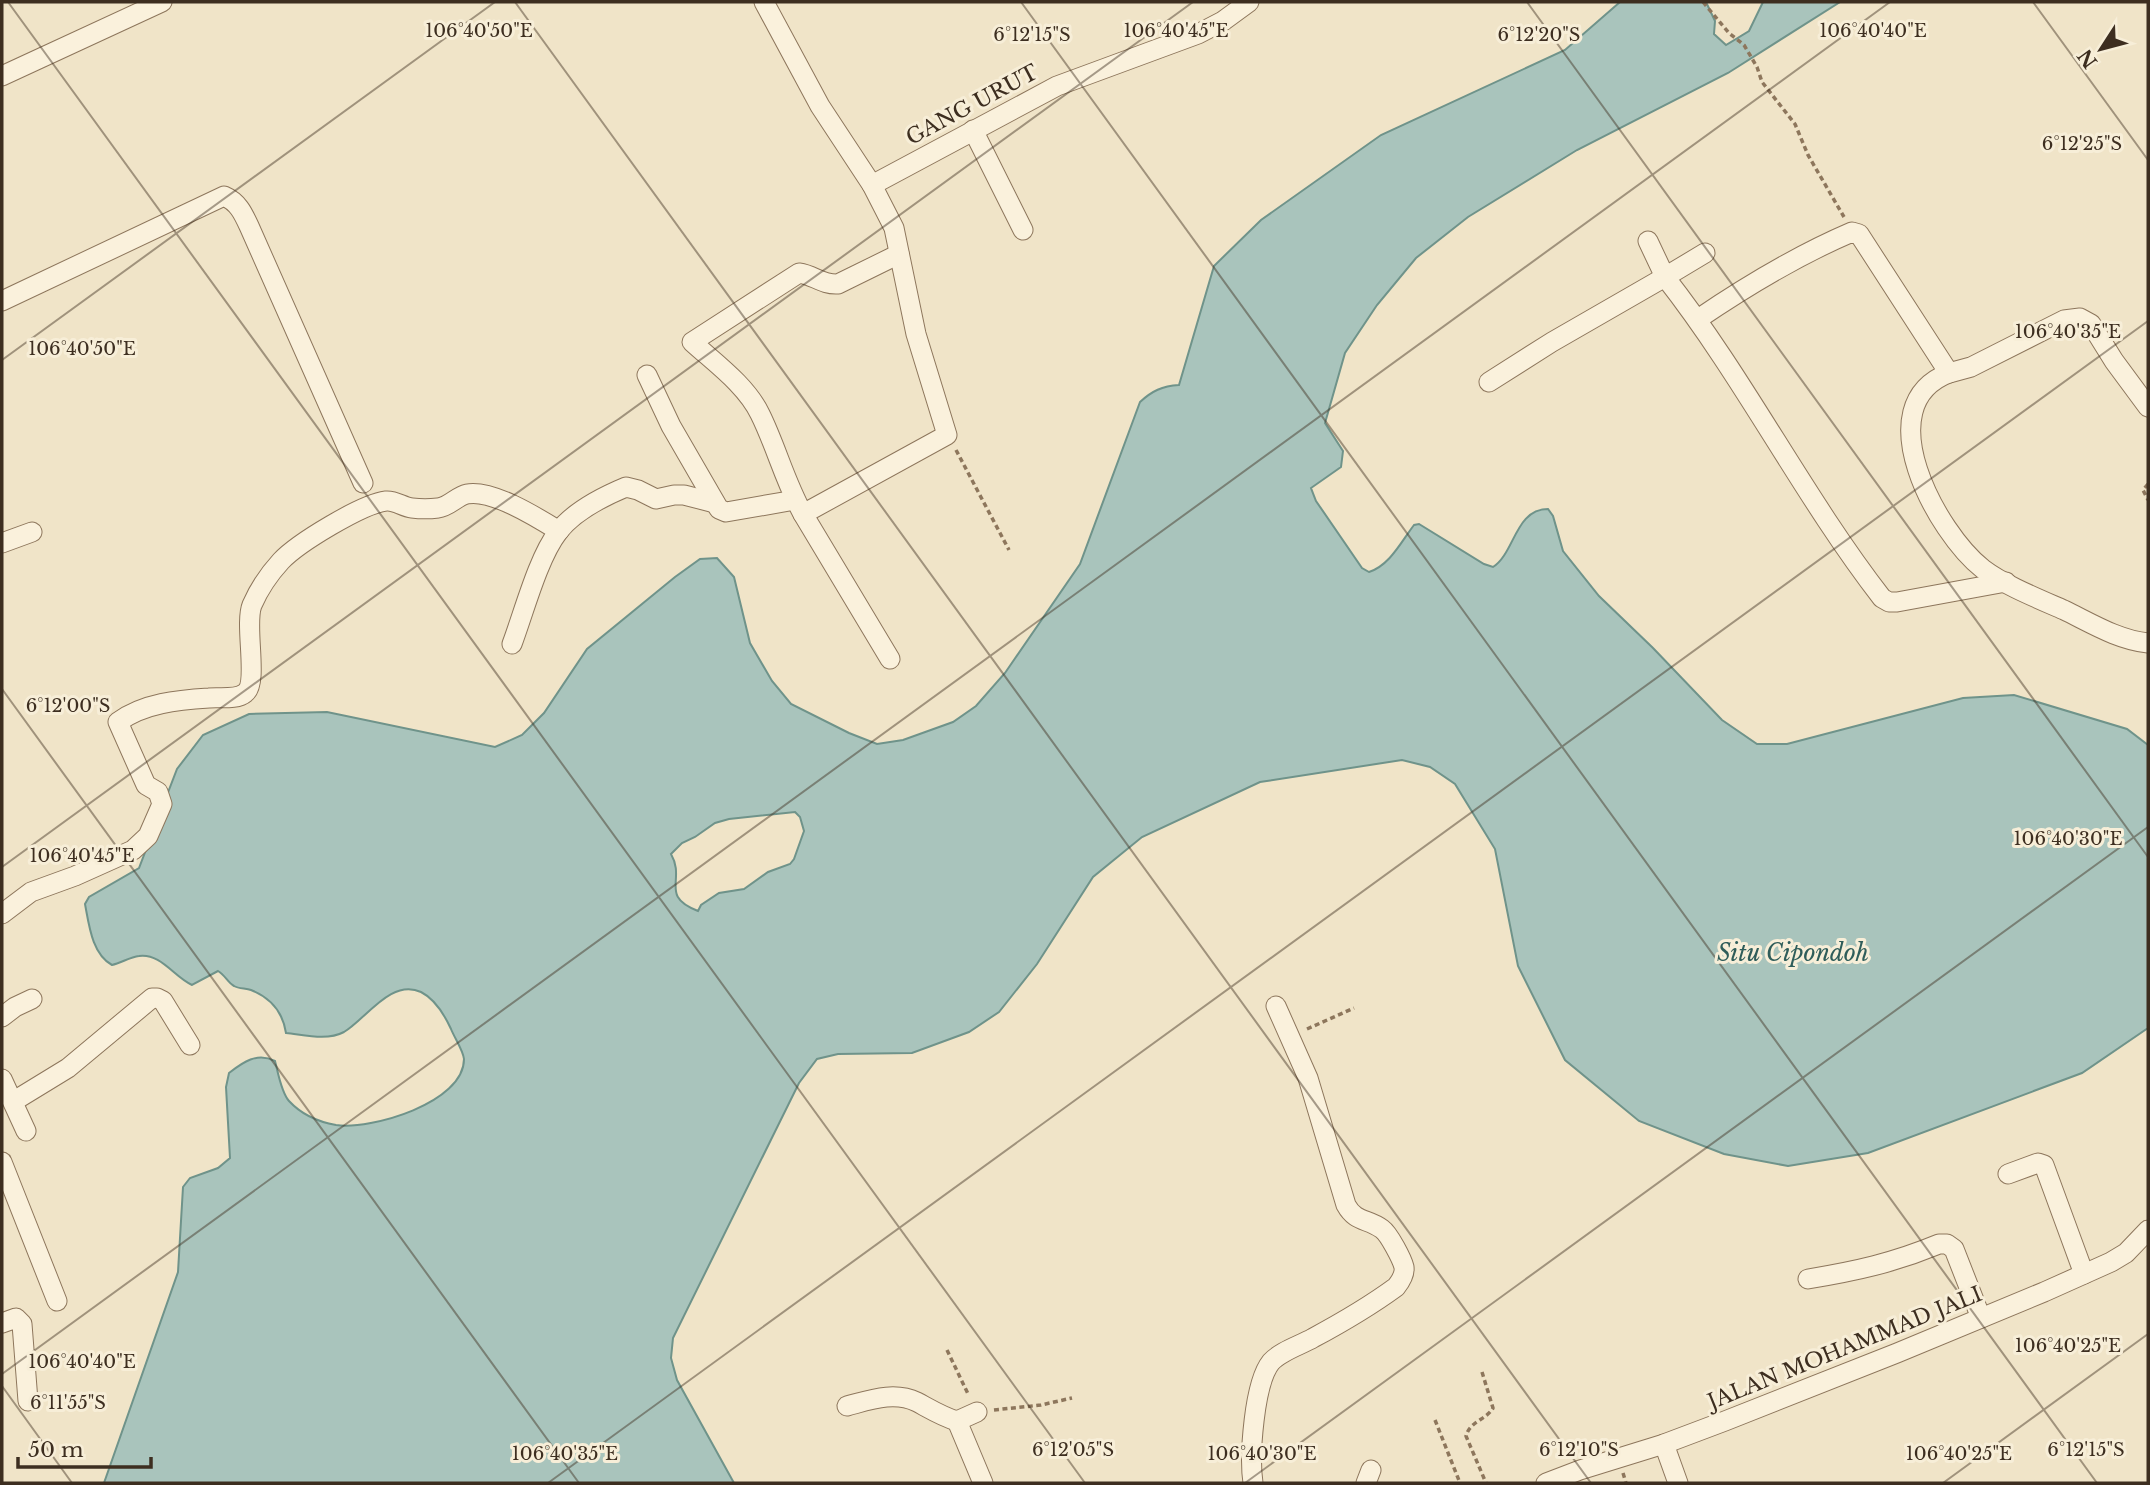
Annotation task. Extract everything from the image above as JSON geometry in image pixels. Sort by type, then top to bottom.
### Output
[{"type":"street","points":[[2,76],[162,2]]},
{"type":"street","points":[[647,374],[671,426],[715,503],[719,509],[726,512],[799,507],[947,435],[916,334],[894,228],[872,185],[820,106],[764,2]]},
{"type":"street","name":"GANG URUT","points":[[872,185],[1057,86],[1198,34],[1223,22],[1249,2]]},
{"type":"street","points":[[973,130],[1023,230]]},
{"type":"street","points":[[2,301],[224,196],[232,199],[249,226],[363,482]]},
{"type":"street","points":[[1698,319],[1741,289],[1808,251],[1852,232],[1863,240],[1949,373]]},
{"type":"street","points":[[1648,241],[1665,277],[1698,319],[1817,505],[1882,598],[1896,602],[2006,582]]},
{"type":"street","points":[[1489,382],[1704,253]]},
{"type":"street","points":[[890,659],[799,507],[759,411],[738,384],[692,342],[799,273],[810,274],[828,285],[838,284],[899,254]]},
{"type":"street","points":[[2148,407],[2091,324],[2080,318],[2064,320],[1971,368],[1936,378],[1919,393],[1913,409],[1911,428],[1913,453],[1926,490],[1964,551],[1985,570],[2006,582],[2117,636],[2148,643]]},
{"type":"street","points":[[512,644],[544,558],[559,531],[576,514],[626,487],[656,499],[684,495],[715,503]]},
{"type":"street","points":[[2,914],[31,892],[133,850],[148,836],[162,804],[158,792],[146,785],[118,722],[154,705],[180,700],[237,697],[248,691],[251,685],[251,608],[264,582],[283,559],[324,530],[360,509],[389,501],[411,508],[441,508],[467,494],[494,497],[532,514],[559,531]]},
{"type":"street","points":[[2,543],[32,532]]},
{"type":"street","points":[[14,1101],[68,1068],[152,998],[163,1001],[190,1045]]},
{"type":"street","points":[[2,1017],[32,999]]},
{"type":"street","points":[[1253,1483],[1253,1438],[1257,1400],[1266,1369],[1273,1360],[1392,1291],[1400,1283],[1404,1268],[1386,1232],[1373,1223],[1355,1217],[1346,1205],[1308,1078],[1276,1006]]},
{"type":"street","points":[[2,1079],[26,1131]]},
{"type":"street","points":[[2,1161],[57,1301]]},
{"type":"street","points":[[2008,1174],[2038,1163],[2044,1165],[2084,1274]]},
{"type":"street","name":"JALAN MOHAMMAD JALI","points":[[1546,1483],[1664,1444],[1981,1318],[2119,1258],[2148,1230]]},
{"type":"street","points":[[1808,1279],[1892,1262],[1939,1244],[1947,1244],[1954,1249],[1981,1318]]},
{"type":"street","points":[[2,1322],[16,1318],[22,1324],[28,1401]]},
{"type":"street","points":[[847,1406],[898,1397],[914,1401],[957,1421],[982,1483]]},
{"type":"street","points":[[957,1421],[976,1412]]},
{"type":"street","points":[[1664,1444],[1678,1483]]},
{"type":"path","points":[[1703,2],[1729,33],[1744,45],[1762,82],[1795,124],[1808,155],[1855,233]]},
{"type":"path","points":[[947,435],[973,478],[1009,550]]},
{"type":"path","points":[[2148,484],[2143,490],[2148,499]]},
{"type":"path","points":[[1289,1037],[1354,1007]]},
{"type":"path","points":[[947,1350],[976,1412],[1041,1405],[1072,1398]]},
{"type":"path","points":[[1482,1372],[1493,1408],[1488,1415],[1471,1425],[1466,1436],[1486,1483]]},
{"type":"path","points":[[1434,1420],[1460,1483]]},
{"type":"water","name":"Situ Cipondoh","points":[[1620,2],[1706,2],[1715,21],[1714,34],[1726,45],[1749,31],[1763,2],[1840,2],[1728,73],[1577,150],[1468,217],[1416,258],[1377,305],[1345,353],[1325,423],[1343,451],[1341,467],[1311,488],[1316,501],[1362,568],[1369,572],[1389,559],[1414,525],[1419,524],[1493,567],[1529,516],[1548,509],[1553,516],[1563,551],[1599,596],[1722,720],[1757,744],[1787,744],[1963,698],[2014,695],[2127,729],[2148,745],[2148,1028],[2082,1073],[1868,1153],[1788,1166],[1724,1154],[1639,1121],[1565,1060],[1518,966],[1495,849],[1455,784],[1430,767],[1402,760],[1260,782],[1142,837],[1093,877],[1037,964],[999,1012],[969,1032],[912,1053],[838,1054],[817,1059],[799,1083],[673,1338],[671,1358],[677,1380],[734,1483],[104,1483],[178,1272],[183,1187],[190,1178],[218,1168],[230,1158],[226,1087],[229,1073],[245,1062],[268,1058],[275,1061],[284,1092],[294,1106],[323,1122],[352,1125],[392,1118],[433,1101],[449,1089],[460,1075],[464,1059],[443,1013],[421,992],[410,989],[389,995],[337,1035],[308,1036],[286,1033],[279,1013],[270,1002],[258,993],[234,986],[218,971],[192,985],[154,958],[139,956],[112,965],[100,954],[92,938],[85,904],[89,897],[139,868],[177,769],[203,735],[249,714],[327,712],[495,747],[522,735],[544,713],[587,649],[700,559],[717,558],[734,577],[750,643],[772,681],[791,704],[877,744],[903,740],[953,722],[976,706],[1005,673],[1080,564],[1140,402],[1158,390],[1179,385],[1214,266],[1261,220],[1381,135],[1565,50]],"holes":[[[795,812],[800,817],[804,831],[790,864],[768,872],[744,889],[719,893],[701,905],[698,911],[679,899],[676,893],[675,863],[671,854],[682,843],[715,823],[729,819]]]}]
